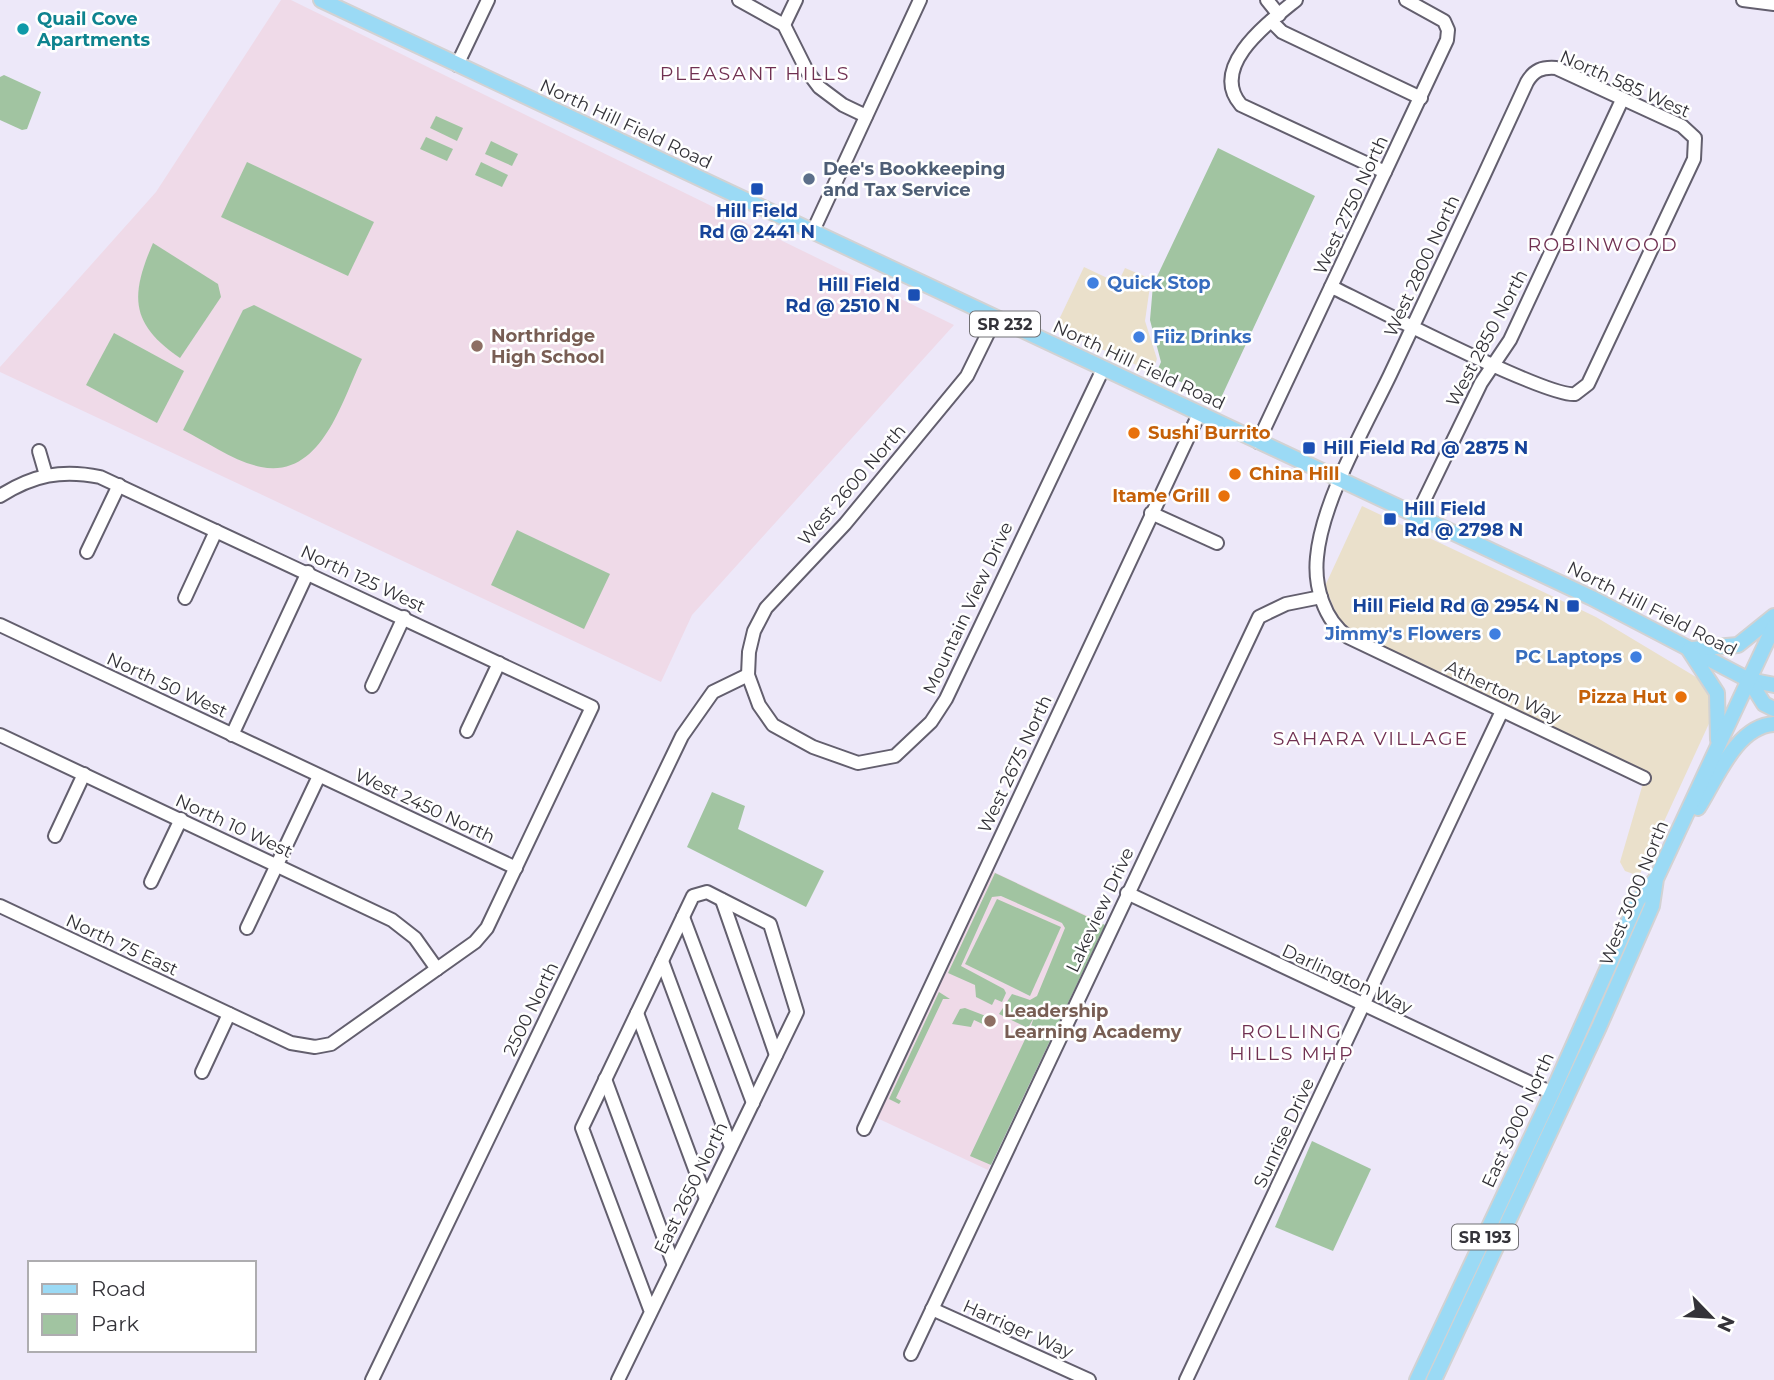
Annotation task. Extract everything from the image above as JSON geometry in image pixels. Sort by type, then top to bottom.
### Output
[{"type":"main road","name":"North Hill Field Road","points":[[321,0],[1592,598],[1749,680]]},
{"type":"main road","points":[[1717,749],[1717,693],[1689,649],[1738,645],[1774,616]]},
{"type":"main road","name":"West 3000 North","points":[[1559,1096],[1652,906],[1656,879],[1774,626]]},
{"type":"main road","name":"SR 232","points":[[1749,680],[1774,685]]},
{"type":"main road","name":"SR 232","points":[[1749,680],[1764,704],[1774,709]]},
{"type":"main road","points":[[1667,856],[1741,740],[1754,729],[1774,724]]},
{"type":"main road","name":"East 3000 North","points":[[1434,1380],[1531,1174],[1559,1096]]},
{"type":"main road","name":"East 3000 North","points":[[1417,1380],[1559,1096]]},
{"type":"street","points":[[457,65],[488,0]]},
{"type":"street","points":[[739,0],[784,24],[807,71],[819,87],[843,106],[866,116]]},
{"type":"street","points":[[784,24],[796,0]]},
{"type":"street","points":[[813,231],[920,0]]},
{"type":"street","points":[[1267,0],[1282,32],[1421,97]]},
{"type":"street","points":[[1296,0],[1245,46],[1230,78],[1232,95],[1241,105],[1385,172]]},
{"type":"street","name":"West 2750 North","points":[[1258,442],[1447,40],[1448,30],[1444,20],[1406,0]]},
{"type":"street","points":[[1743,0],[1774,4]]},
{"type":"street","name":"North 585 West","points":[[1496,365],[1556,393],[1575,394],[1588,384],[1694,159],[1695,138],[1682,126],[1556,68],[1538,69]]},
{"type":"street","name":"West 2800 North","points":[[1321,597],[1317,560],[1325,518],[1527,82],[1538,69]]},
{"type":"street","name":"West 2850 North","points":[[1416,517],[1481,383],[1496,365],[1510,340],[1622,100]]},
{"type":"street","points":[[1331,287],[1496,365]]},
{"type":"street","name":"West 2600 North","points":[[748,675],[754,631],[766,608],[845,524],[967,376],[995,319]]},
{"type":"street","name":"Mountain View Drive","points":[[748,675],[759,705],[773,725],[834,756],[858,763],[891,758],[912,743],[931,722],[946,699],[1102,369]]},
{"type":"street","name":"West 2675 North","points":[[864,1129],[1199,414]]},
{"type":"street","points":[[0,496],[46,475],[39,451]]},
{"type":"street","name":"North 125 West","points":[[46,475],[85,474],[119,485],[592,706],[516,868]]},
{"type":"street","points":[[87,552],[119,485]]},
{"type":"street","points":[[1151,513],[1217,543]]},
{"type":"street","points":[[185,598],[216,531]]},
{"type":"street","points":[[232,735],[308,572]]},
{"type":"street","name":"Atherton Way","points":[[1321,597],[1336,628],[1348,637],[1644,778]]},
{"type":"street","name":"Lakeview Drive","points":[[911,1354],[1259,617],[1286,604],[1321,597]]},
{"type":"street","points":[[372,686],[404,617]]},
{"type":"street","name":"North 50 West","points":[[0,625],[320,776]]},
{"type":"street","points":[[467,731],[499,663]]},
{"type":"street","name":"2500 North","points":[[372,1380],[682,736],[713,692],[748,675]]},
{"type":"street","name":"Sunrise Drive","points":[[1186,1380],[1502,711]]},
{"type":"street","name":"North 10 West","points":[[0,735],[398,924],[415,938],[437,969]]},
{"type":"street","points":[[55,836],[84,774]]},
{"type":"street","points":[[247,928],[320,776]]},
{"type":"street","name":"West 2450 North","points":[[320,776],[516,868]]},
{"type":"street","points":[[151,882],[181,819]]},
{"type":"street","points":[[437,969],[475,942],[487,928],[516,868]]},
{"type":"street","points":[[651,1312],[582,1128],[693,896],[707,892],[722,900],[776,1055]]},
{"type":"street","name":"Darlington Way","points":[[1127,893],[1363,1007],[1559,1096]]},
{"type":"street","name":"East 2650 North","points":[[618,1380],[797,1012],[771,924],[722,900]]},
{"type":"street","name":"North 75 East","points":[[0,906],[291,1043],[315,1047],[331,1044],[437,969]]},
{"type":"street","points":[[683,917],[753,1103]]},
{"type":"street","points":[[662,961],[731,1147]]},
{"type":"street","points":[[637,1013],[706,1199]]},
{"type":"street","points":[[202,1072],[229,1014]]},
{"type":"street","points":[[605,1079],[673,1264]]},
{"type":"street","name":"Harriger Way","points":[[932,1309],[1089,1380]]},
{"type":"shaded area","name":"Northridge High School","points":[[281,0],[291,0],[954,325],[692,615],[661,682],[0,372],[0,367],[156,192]]},
{"type":"shaded area","points":[[1084,267],[1118,283],[1125,268],[1151,279],[1145,321],[1157,359],[1152,372],[1055,328]]},
{"type":"shaded area","points":[[1362,506],[1596,617],[1706,683],[1711,690],[1712,717],[1639,876],[1625,871],[1620,862],[1646,773],[1376,645],[1339,621],[1325,586]]},
{"type":"shaded area","name":"Leadership Learning Academy","points":[[992,871],[1103,923],[988,1170],[877,1118]]},
{"type":"green space","points":[[4,75],[41,92],[27,129],[22,130],[0,120],[0,77]]},
{"type":"green space","points":[[436,116],[463,128],[457,141],[430,128]]},
{"type":"green space","points":[[426,137],[453,149],[447,161],[420,149]]},
{"type":"green space","points":[[491,141],[518,154],[512,166],[485,154]]},
{"type":"green space","points":[[1218,148],[1315,196],[1220,400],[1157,371],[1161,362],[1150,320],[1153,285]]},
{"type":"green space","points":[[247,162],[374,222],[348,276],[221,217]]},
{"type":"green space","points":[[481,162],[508,175],[502,187],[475,175]]},
{"type":"green space","points":[[153,243],[218,284],[221,297],[180,358],[151,333],[139,308],[140,279]]},
{"type":"green space","points":[[254,305],[362,359],[327,433],[300,461],[282,467],[261,467],[241,461],[183,430],[243,310]]},
{"type":"green space","points":[[114,333],[184,371],[157,423],[86,385]]},
{"type":"green space","points":[[517,530],[610,574],[584,629],[491,585]]},
{"type":"green space","points":[[712,792],[745,806],[738,829],[824,871],[806,907],[687,847]]},
{"type":"green space","points":[[995,873],[1105,925],[991,1165],[970,1156],[1028,1033],[1031,1034],[1034,1028],[1031,1026],[1034,1017],[1028,1028],[999,1014],[1012,994],[1030,1000],[1037,996],[1065,928],[1062,923],[1001,896],[992,897],[961,966],[1004,989],[1006,993],[1002,1002],[995,999],[992,1005],[976,997],[975,985],[948,973]]},
{"type":"green space","points":[[997,899],[1061,927],[1030,996],[965,964]]},
{"type":"green space","points":[[939,992],[950,999],[943,999],[896,1098],[901,1101],[899,1104],[889,1099]]},
{"type":"green space","points":[[965,1008],[991,1018],[987,1026],[974,1020],[971,1027],[952,1024],[960,1009]]},
{"type":"green space","points":[[1312,1141],[1371,1169],[1333,1251],[1275,1227]]},
{"type":"place","name":"Quail Cove Apartments","points":[[23,29]]},
{"type":"place","name":"Dee's Bookkeeping and Tax Service","points":[[809,179]]},
{"type":"place","name":"Hill Field Rd @ 2441 N","points":[[757,189]]},
{"type":"place","name":"Quick Stop","points":[[1093,283]]},
{"type":"place","name":"Hill Field Rd @ 2510 N","points":[[914,295]]},
{"type":"place","name":"Fiiz Drinks","points":[[1139,337]]},
{"type":"place","name":"Northridge High School","points":[[477,346]]},
{"type":"place","name":"Sushi Burrito","points":[[1134,433]]},
{"type":"place","name":"Hill Field Rd @ 2875 N","points":[[1309,448]]},
{"type":"place","name":"China Hill","points":[[1235,474]]},
{"type":"place","name":"Itame Grill","points":[[1224,496]]},
{"type":"place","name":"Hill Field Rd @ 2798 N","points":[[1390,519]]},
{"type":"place","name":"Hill Field Rd @ 2954 N","points":[[1573,606]]},
{"type":"place","name":"Jimmy's Flowers","points":[[1495,634]]},
{"type":"place","name":"PC Laptops","points":[[1636,657]]},
{"type":"place","name":"Pizza Hut","points":[[1681,697]]},
{"type":"place","name":"Leadership Learning Academy","points":[[990,1021]]},
{"type":"district","name":"PLEASANT HILLS","points":[[755,73]]},
{"type":"district","name":"ROBINWOOD","points":[[1603,244]]},
{"type":"district","name":"SAHARA VILLAGE","points":[[1371,738]]},
{"type":"district","name":"ROLLING HILLS MHP","points":[[1292,1042]]}]
